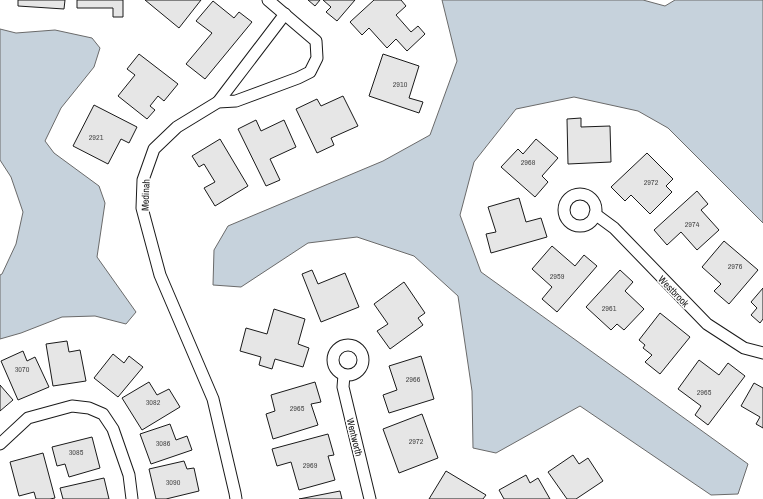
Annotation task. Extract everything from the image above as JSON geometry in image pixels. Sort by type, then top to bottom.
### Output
[{"type":"street","name":"Medinah","points":[[236,499],[236,493],[213,399],[160,275],[142,208],[143,180],[154,149],[177,127],[218,102],[236,101],[298,78],[310,72],[317,58],[316,41],[268,0]]},
{"type":"street","points":[[218,102],[285,14]]},
{"type":"street","name":"Westbrook","points":[[595,214],[614,228],[707,324],[744,348],[763,353]]},
{"type":"street","name":"Wentworth","points":[[344,375],[343,387],[370,499]]},
{"type":"street","points":[[0,444],[28,418],[72,406],[89,408],[103,414],[113,430],[129,475],[132,499]]},
{"type":"shaded area","points":[[442,0],[643,0],[665,6],[675,0],[763,0],[763,223],[668,128],[638,111],[574,97],[516,109],[474,162],[460,215],[481,272],[748,464],[738,494],[711,495],[580,406],[496,453],[473,448],[472,391],[458,296],[414,256],[357,237],[308,243],[241,287],[213,285],[214,250],[228,226],[383,161],[430,135],[457,61]]},
{"type":"shaded area","points":[[0,29],[16,33],[55,30],[92,38],[100,48],[94,67],[61,108],[45,141],[54,153],[99,186],[105,203],[97,257],[136,312],[126,324],[95,316],[62,317],[21,333],[0,339],[0,275],[2,274],[16,244],[23,212],[11,177],[0,160]]},
{"type":"building","points":[[18,0],[65,0],[64,9],[18,6]]},
{"type":"building","points":[[77,0],[123,0],[123,17],[113,17],[113,8],[77,8]]},
{"type":"building","points":[[145,0],[201,0],[179,28]]},
{"type":"building","points":[[308,0],[320,0],[315,6]]},
{"type":"building","points":[[323,0],[355,0],[337,21],[326,12],[331,7]]},
{"type":"building","points":[[374,0],[401,0],[406,6],[396,15],[411,32],[418,26],[425,34],[407,51],[396,39],[387,48],[369,28],[362,35],[350,22]]},
{"type":"building","points":[[213,1],[234,18],[239,12],[252,22],[205,79],[186,64],[212,33],[196,21]]},
{"type":"building","points":[[139,54],[178,84],[164,101],[158,96],[150,106],[155,110],[147,119],[118,96],[135,75],[127,69]]},
{"type":"building","points":[[383,54],[419,66],[409,98],[423,102],[419,113],[369,96]]},
{"type":"building","points":[[343,96],[358,126],[331,138],[334,145],[317,153],[296,109],[317,99],[321,106]]},
{"type":"building","points":[[94,105],[137,127],[129,143],[121,139],[108,164],[73,146]]},
{"type":"building","points":[[581,118],[581,127],[610,126],[611,162],[568,164],[567,119]]},
{"type":"building","points":[[256,120],[261,131],[284,120],[296,147],[270,159],[280,180],[266,186],[238,129]]},
{"type":"building","points":[[220,139],[248,186],[215,206],[204,188],[215,182],[204,164],[199,167],[192,156]]},
{"type":"building","points":[[536,139],[558,158],[542,176],[548,182],[535,197],[501,167],[518,149],[523,154]]},
{"type":"building","points":[[647,153],[673,179],[666,186],[672,192],[650,214],[631,195],[625,201],[611,187]]},
{"type":"building","points":[[697,191],[708,204],[701,210],[719,230],[697,250],[681,232],[667,245],[654,230]]},
{"type":"building","points":[[519,198],[526,222],[541,218],[547,237],[491,253],[486,234],[496,232],[488,207]]},
{"type":"building","points":[[724,241],[758,270],[729,304],[714,291],[721,284],[702,267]]},
{"type":"building","points":[[552,246],[575,266],[584,255],[597,266],[557,312],[542,299],[552,287],[532,269]]},
{"type":"building","points":[[312,270],[318,284],[345,273],[359,307],[321,322],[302,274]]},
{"type":"building","points":[[620,270],[633,282],[625,291],[644,309],[624,330],[617,324],[611,330],[586,307]]},
{"type":"building","points":[[404,282],[425,313],[418,318],[423,325],[390,349],[377,331],[388,324],[374,304]]},
{"type":"building","points":[[763,288],[763,319],[760,323],[751,315],[757,308],[751,302]]},
{"type":"building","points":[[274,309],[305,319],[298,344],[309,348],[303,367],[275,359],[272,369],[259,365],[261,357],[240,351],[246,328],[267,334]]},
{"type":"building","points":[[660,313],[690,337],[660,374],[645,362],[652,355],[643,348],[645,345],[639,340]]},
{"type":"building","points":[[67,341],[69,352],[80,350],[86,381],[53,386],[46,344]]},
{"type":"building","points":[[23,351],[27,361],[35,357],[49,387],[18,400],[1,361]]},
{"type":"building","points":[[113,354],[124,363],[129,356],[143,367],[118,397],[94,378]]},
{"type":"building","points":[[421,356],[434,399],[389,413],[383,395],[397,390],[389,366]]},
{"type":"building","points":[[699,360],[719,375],[728,363],[745,376],[708,425],[695,415],[701,406],[678,389]]},
{"type":"building","points":[[149,382],[157,395],[169,389],[180,407],[142,430],[122,398]]},
{"type":"building","points":[[315,382],[321,402],[311,404],[318,425],[273,439],[266,414],[275,411],[271,395]]},
{"type":"building","points":[[754,383],[763,388],[763,428],[756,424],[760,417],[741,406]]},
{"type":"building","points":[[0,385],[13,400],[0,411]]},
{"type":"building","points":[[422,414],[438,458],[399,473],[383,429]]},
{"type":"building","points":[[170,424],[176,440],[187,436],[192,450],[151,464],[140,434]]},
{"type":"building","points":[[328,434],[334,455],[328,456],[335,480],[299,490],[291,462],[277,466],[272,449]]},
{"type":"building","points":[[92,437],[100,468],[69,477],[65,464],[57,466],[52,447]]},
{"type":"building","points":[[43,453],[55,498],[36,499],[34,492],[19,496],[10,462]]},
{"type":"building","points":[[573,455],[579,464],[588,458],[603,481],[576,499],[567,499],[548,472]]},
{"type":"building","points":[[184,461],[187,469],[194,468],[199,491],[166,499],[156,499],[149,469]]},
{"type":"building","points":[[446,471],[486,495],[483,499],[429,499]]},
{"type":"building","points":[[526,475],[530,483],[538,478],[550,499],[504,499],[499,490]]},
{"type":"building","points":[[104,478],[109,499],[63,499],[60,488]]},
{"type":"building","points":[[340,491],[342,499],[299,499]]}]
